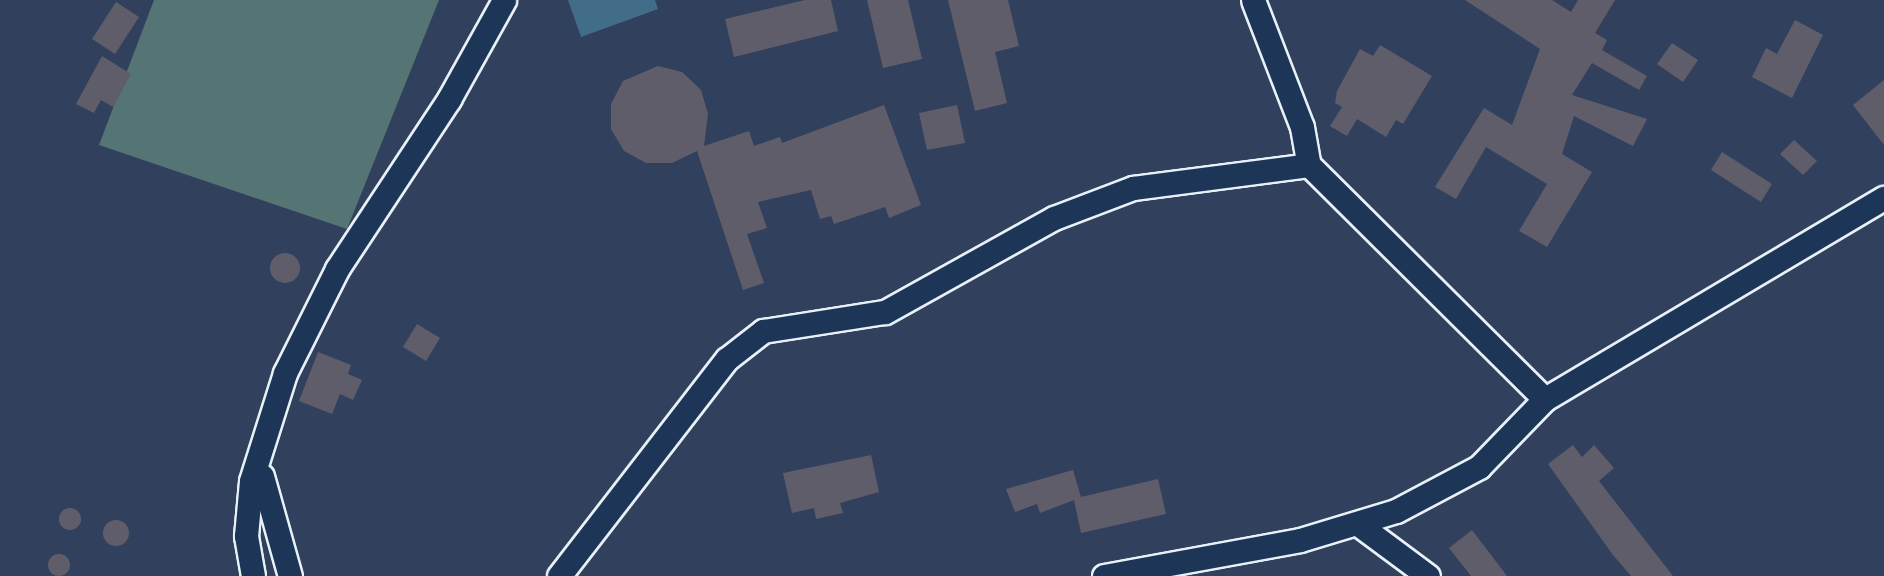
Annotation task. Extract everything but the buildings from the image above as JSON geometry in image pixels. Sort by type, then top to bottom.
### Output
[{"type":"street","points":[[253,576],[246,536],[259,452],[285,373],[337,269],[449,99],[504,0]]},
{"type":"street","points":[[1253,0],[1302,127],[1309,165],[1545,400]]},
{"type":"street","points":[[559,576],[727,359],[763,331],[885,312],[1054,218],[1133,188],[1309,165]]},
{"type":"street","points":[[1104,576],[1300,541],[1358,524],[1479,467],[1545,400],[1884,198]]},
{"type":"street","points":[[259,452],[269,521],[290,576]]},
{"type":"street","points":[[1358,524],[1428,576]]},
{"type":"green space","points":[[154,0],[439,0],[347,229],[99,145]]},
{"type":"water","points":[[568,0],[655,0],[658,9],[581,37]]}]
